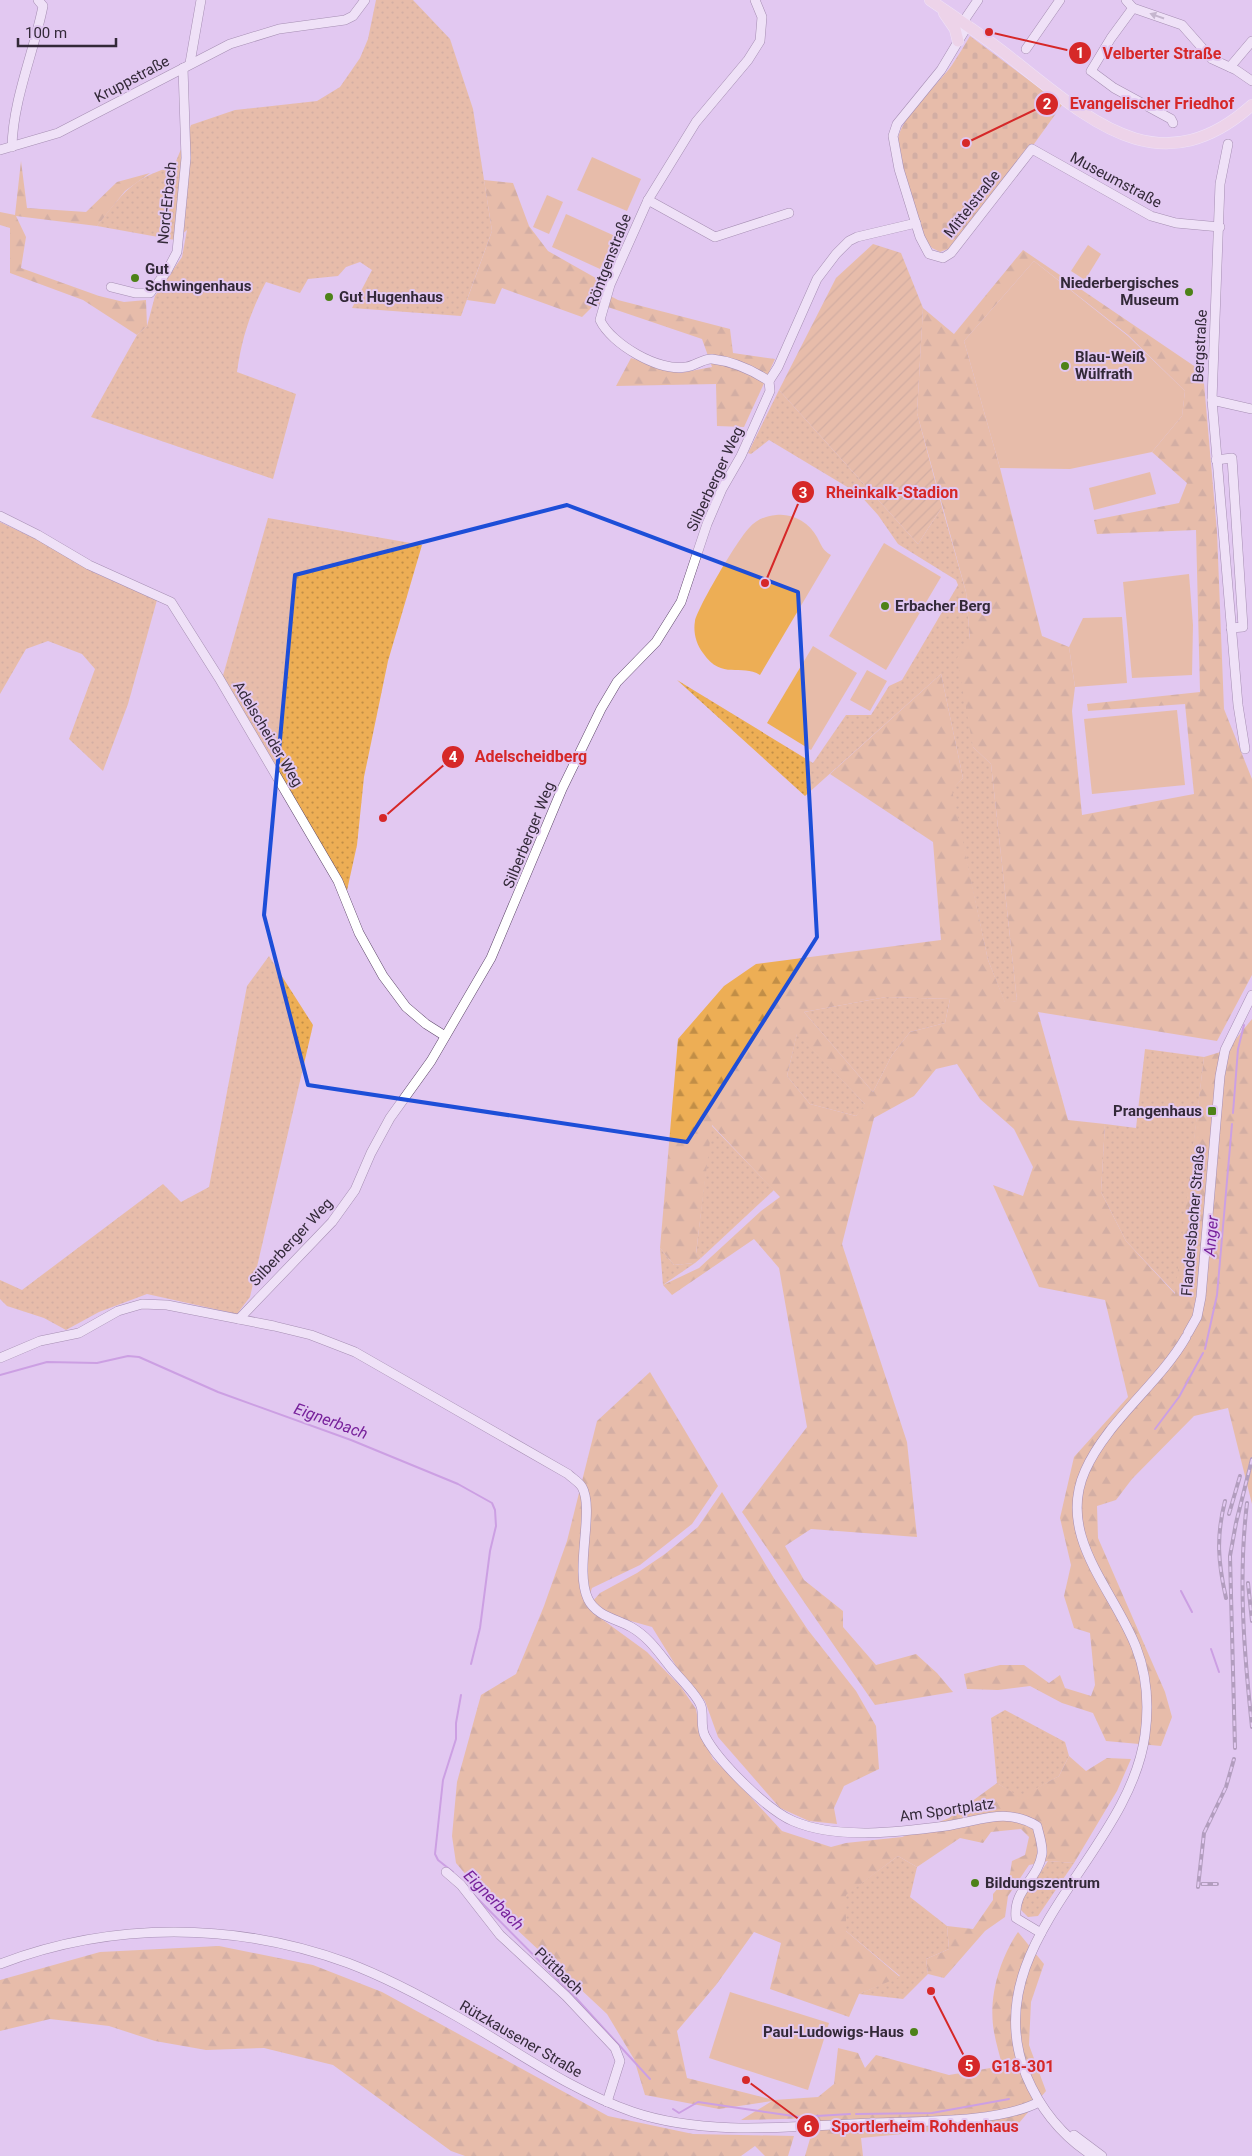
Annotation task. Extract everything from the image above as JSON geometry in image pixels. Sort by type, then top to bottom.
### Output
[{"type":"main road","points":[[930,0],[966,24],[1080,112],[1132,139],[1149,143],[1166,143],[1195,138],[1232,121],[1252,105]]},
{"type":"main road","points":[[940,7],[954,29],[958,41]]},
{"type":"street","points":[[12,147],[13,123],[36,40],[43,6],[38,0]]},
{"type":"street","points":[[187,66],[201,0]]},
{"type":"street","name":"Röntgenstraße","points":[[755,0],[762,18],[760,41],[756,50],[696,122],[648,200],[634,228],[603,306],[600,320],[606,332],[620,345],[644,357],[674,368],[688,367],[710,358],[740,366],[769,381]]},
{"type":"street","name":"Mittelstraße","points":[[978,0],[941,70],[897,124],[893,136],[899,170],[920,237],[930,254],[943,258],[951,253],[1032,149]]},
{"type":"street","points":[[1026,48],[1060,0]]},
{"type":"street","points":[[1126,0],[1132,8],[1176,22],[1189,31],[1200,48],[1212,59],[1230,67],[1252,81]]},
{"type":"street","name":"Kruppstraße","points":[[0,150],[58,133],[230,44],[257,34],[279,29],[336,23],[354,16],[363,4]]},
{"type":"street","points":[[1132,8],[1091,71],[1114,88],[1171,119],[1173,123]]},
{"type":"street","points":[[1230,67],[1252,41]]},
{"type":"street","name":"Nord-Erbach","points":[[110,287],[135,293],[150,293],[167,271],[177,252],[186,158],[187,66]]},
{"type":"street","name":"Bergstraße","points":[[1228,144],[1221,178],[1212,400],[1238,705],[1245,749]]},
{"type":"street","name":"Museumstraße","points":[[1032,149],[1158,219],[1176,223],[1220,227]]},
{"type":"street","name":"Röntgenstraße","points":[[648,200],[716,237],[789,213]]},
{"type":"street","name":"Silberberger Weg","points":[[239,1319],[338,1214],[354,1190],[390,1118],[431,1061],[491,958],[562,789],[601,709],[617,682],[656,642],[681,602],[715,506],[742,456],[770,391],[769,381],[778,367],[817,279],[836,254],[849,241],[857,237],[916,224]]},
{"type":"street","points":[[1212,400],[1252,410]]},
{"type":"street","points":[[1216,460],[1232,458],[1243,627],[1232,628]]},
{"type":"street","name":"Adelscheider Weg","points":[[0,516],[89,565],[171,602],[219,678],[334,872],[360,933],[383,976],[406,1007],[445,1036]]},
{"type":"street","name":"Flandersbacher Straße","points":[[1093,2156],[1055,2125],[1042,2105],[1025,2072],[1018,2051],[1016,2014],[1018,1989],[1027,1960],[1041,1933],[1107,1830],[1131,1784],[1140,1760],[1148,1711],[1142,1666],[1136,1647],[1081,1538],[1077,1513],[1081,1482],[1099,1446],[1172,1357],[1197,1317],[1201,1297],[1220,1076],[1226,1050],[1252,996]]},
{"type":"street","name":"Am Sportplatz","points":[[0,1358],[40,1340],[79,1333],[118,1311],[142,1304],[167,1305],[311,1335],[355,1352],[568,1474],[582,1488],[586,1504],[582,1576],[588,1599],[593,1606],[608,1617],[631,1627],[650,1642],[701,1705],[704,1735],[728,1766],[778,1813],[794,1822],[817,1828],[858,1832],[919,1829],[1007,1815],[1029,1821],[1037,1826],[1042,1852],[1039,1864],[1017,1897],[1015,1907],[1016,1918],[1041,1933]]},
{"type":"street","name":"Püttbach","points":[[446,1872],[461,1885],[500,1935],[566,1996],[615,2048],[620,2061],[607,2102]]},
{"type":"street","name":"Rützkausener Straße","points":[[0,1964],[63,1944],[124,1934],[193,1932],[276,1942],[343,1961],[397,1984],[456,2016],[568,2082],[607,2102],[653,2117],[721,2127],[881,2123],[995,2116],[1042,2105]]},
{"type":"street","name":"Flandersbacher Straße","points":[[1042,2105],[1102,2156]]},
{"type":"highlighted area","points":[[567,505],[798,592],[817,937],[687,1142],[308,1085],[264,915],[295,575]]},
{"type":"green space","points":[[376,0],[413,0],[450,39],[473,109],[492,231],[461,316],[352,308],[372,270],[360,262],[346,267],[338,276],[308,279],[300,293],[266,282],[247,326],[237,372],[296,394],[273,479],[91,417],[137,335],[147,326],[155,296],[182,257],[187,230],[175,240],[97,226],[114,204],[130,188],[148,176],[174,166],[191,125],[235,110],[317,101],[340,87],[360,58],[368,39]]},
{"type":"green space","points":[[970,36],[1062,105],[1034,144],[1029,145],[955,242],[948,249],[940,252],[932,248],[926,241],[905,178],[899,153],[899,133],[911,113],[952,65]]},
{"type":"green space","points":[[592,157],[641,179],[627,211],[577,190]]},
{"type":"green space","points":[[21,161],[27,208],[86,212],[117,182],[150,173],[125,191],[97,226],[16,216],[26,237],[21,268],[99,296],[124,302],[146,300],[147,326],[137,335],[83,300],[10,273],[10,228],[0,225],[0,212],[15,215]]},
{"type":"green space","points":[[484,180],[513,183],[529,226],[548,251],[601,281],[597,289],[618,300],[730,329],[733,353],[775,359],[744,427],[717,426],[716,384],[616,386],[631,358],[680,373],[712,367],[702,339],[596,303],[582,317],[502,288],[495,304],[467,300],[492,231]]},
{"type":"green space","points":[[547,195],[563,202],[549,234],[533,227]]},
{"type":"green space","points":[[566,214],[615,236],[600,269],[552,247]]},
{"type":"green space","points":[[873,244],[901,253],[923,308],[917,413],[942,507],[918,544],[779,390],[836,278]]},
{"type":"green space","points":[[1088,245],[1101,254],[1085,280],[1071,271]]},
{"type":"green space","points":[[1023,250],[1203,372],[1217,532],[1224,709],[1252,779],[1252,975],[1217,1041],[1038,1012],[1068,1120],[1105,1124],[1101,1192],[1126,1241],[1175,1294],[1204,1057],[1227,1050],[1252,1019],[1252,1504],[1228,1408],[1194,1416],[1132,1479],[1116,1500],[1097,1506],[1098,1538],[1165,1692],[1172,1717],[1161,1746],[1106,1741],[1093,1713],[1062,1703],[1030,1686],[998,1690],[967,1689],[964,1674],[1000,1665],[1024,1665],[1049,1683],[1060,1675],[1065,1688],[1091,1696],[1095,1685],[1090,1633],[1074,1628],[1064,1596],[1071,1565],[1060,1518],[1074,1457],[1128,1397],[1105,1300],[1039,1287],[993,1185],[1023,1196],[1033,1167],[1014,1129],[980,1099],[957,1064],[936,1069],[914,1096],[874,1118],[842,1244],[907,1442],[917,1537],[811,1529],[785,1546],[804,1580],[843,1611],[843,1627],[876,1665],[916,1654],[937,1673],[953,1692],[875,1705],[742,1512],[807,1427],[779,1268],[754,1239],[672,1295],[663,1285],[699,1268],[761,1211],[780,1197],[712,1125],[696,1253],[701,1258],[695,1263],[674,1265],[660,1248],[678,1039],[724,986],[756,964],[941,940],[933,842],[830,774],[941,674],[963,778],[952,790],[988,960],[1005,1002],[1017,1001],[991,764],[973,747],[957,658],[970,640],[966,592],[917,413],[923,308],[954,334]],"holes":[[[1034,261],[1128,335],[1185,391],[1182,416],[1152,452],[1187,483],[1179,503],[1094,520],[1097,534],[1196,530],[1200,692],[1087,704],[1088,711],[1185,704],[1194,794],[1082,815],[1072,711],[1075,687],[1069,647],[1042,636],[1000,468],[964,341]],[[886,997],[950,999],[945,1023],[910,1032],[892,1055],[873,1092],[804,1012]],[[797,1034],[865,1104],[856,1116],[810,1104],[787,1076]]]},
{"type":"green space","name":"Blau-Weiß Wülfrath","points":[[1034,261],[1128,336],[1185,391],[1182,416],[1152,452],[1070,469],[1000,468],[964,341]]},
{"type":"green space","points":[[779,390],[918,544],[942,507],[966,592],[970,640],[973,747],[991,764],[1017,1001],[1005,1003],[988,960],[951,790],[963,778],[941,674],[805,796],[677,680],[813,763],[846,715],[871,715],[889,686],[902,680],[958,585],[956,580],[898,544],[878,515],[859,494],[769,440],[751,454],[748,453]]},
{"type":"green space","points":[[1150,472],[1156,494],[1094,510],[1089,488]]},
{"type":"green space","points":[[788,515],[805,523],[814,532],[824,549],[831,555],[760,675],[746,670],[731,670],[717,667],[703,653],[697,642],[694,625],[698,613],[736,545],[752,525],[764,517]]},
{"type":"green space","points":[[268,518],[422,545],[388,661],[364,777],[357,845],[346,895],[222,679]]},
{"type":"green space","points":[[0,522],[44,543],[95,573],[157,600],[128,704],[103,771],[69,739],[95,669],[82,654],[48,641],[26,649],[0,694]]},
{"type":"green space","name":"Erbacher Berg","points":[[884,543],[941,577],[886,670],[829,636]]},
{"type":"green space","points":[[1189,574],[1193,625],[1192,675],[1132,678],[1123,582]]},
{"type":"green space","points":[[1122,617],[1127,683],[1075,687],[1069,647],[1083,618]]},
{"type":"green space","points":[[813,646],[857,673],[811,750],[767,723]]},
{"type":"green space","points":[[867,670],[887,681],[870,711],[850,700]]},
{"type":"green space","points":[[1177,710],[1185,785],[1092,794],[1084,719]]},
{"type":"green space","points":[[269,956],[313,1025],[250,1297],[237,1314],[147,1294],[99,1312],[66,1330],[44,1318],[7,1306],[0,1299],[0,1280],[22,1290],[163,1184],[181,1202],[209,1187],[247,986]]},
{"type":"green space","points":[[886,997],[950,999],[945,1023],[910,1032],[892,1055],[873,1092],[804,1012]]},
{"type":"green space","points":[[797,1033],[866,1105],[856,1116],[810,1104],[787,1076]]},
{"type":"green space","points":[[1145,1049],[1204,1057],[1176,1294],[1126,1241],[1101,1192],[1105,1124],[1136,1128]]},
{"type":"green space","points":[[711,1125],[774,1190],[701,1258],[696,1254]]},
{"type":"green space","points":[[660,1248],[674,1265],[695,1263],[663,1285]]},
{"type":"green space","points":[[650,1372],[718,1486],[692,1524],[640,1565],[592,1588],[586,1604],[599,1617],[647,1652],[681,1687],[696,1709],[700,1732],[713,1759],[782,1831],[831,1847],[846,1843],[902,1837],[949,1818],[997,1783],[1020,1797],[1059,1776],[1069,1756],[1086,1771],[1107,1758],[1131,1759],[1117,1791],[1074,1863],[1048,1861],[1029,1865],[1008,1896],[1005,1917],[985,1931],[944,1978],[928,1974],[926,1959],[949,1949],[947,1926],[973,1929],[993,1900],[993,1894],[1010,1874],[1012,1861],[1025,1855],[1029,1837],[1021,1829],[991,1832],[983,1843],[960,1838],[917,1867],[898,1856],[846,1895],[846,1931],[900,1977],[859,1994],[849,2017],[770,1989],[781,1943],[754,1932],[716,1985],[677,2031],[687,2078],[774,2100],[818,2097],[834,2084],[838,2048],[858,2053],[865,2068],[876,2055],[949,2075],[1002,2066],[993,2019],[994,1993],[1000,1967],[1018,1932],[1044,1964],[1031,2002],[1029,2045],[1046,2091],[1019,2123],[861,2138],[863,2156],[805,2156],[816,2118],[741,2120],[772,2101],[719,2109],[645,2095],[634,2059],[607,2014],[494,1908],[456,1863],[452,1836],[457,1782],[481,1695],[516,1674],[544,1606],[567,1541],[597,1421]]},
{"type":"green space","points":[[722,1492],[778,1585],[808,1630],[856,1691],[876,1726],[879,1769],[844,1786],[834,1808],[837,1824],[809,1821],[780,1808],[718,1737],[705,1701],[681,1674],[652,1627],[613,1616],[592,1602],[600,1593],[637,1573],[665,1554],[698,1527]]},
{"type":"green space","points":[[1005,1710],[1065,1742],[1069,1756],[1059,1776],[1020,1798],[997,1783],[991,1718]]},
{"type":"green space","points":[[898,1856],[917,1867],[910,1897],[947,1926],[949,1949],[926,1959],[928,1974],[903,1999],[859,1994],[900,1976],[846,1931],[845,1895]]},
{"type":"green space","points":[[1048,1861],[1074,1863],[1038,1916],[1028,1917],[1021,1910],[1022,1900]]},
{"type":"green space","points":[[219,1946],[313,1965],[382,1992],[608,2116],[693,2134],[794,2136],[788,2156],[765,2156],[755,2146],[741,2156],[465,2156],[451,2151],[333,2065],[264,2048],[206,2050],[155,2041],[109,2026],[50,2019],[0,2031],[0,1980],[100,1952]]},
{"type":"green space","points":[[730,1992],[829,2023],[808,2090],[709,2058]]},
{"type":"waterway","name":"Anger","points":[[1233,1113],[1238,1049],[1244,1025]]},
{"type":"waterway","name":"Anger","points":[[1205,1349],[1217,1295],[1232,1124]]},
{"type":"waterway","name":"Anger","points":[[1155,1429],[1179,1397],[1203,1353]]},
{"type":"waterway","name":"Eignerbach","points":[[0,1375],[47,1362],[97,1363],[128,1356],[139,1357],[218,1392],[351,1440],[458,1484],[492,1503],[495,1510],[496,1526],[490,1551],[480,1628],[471,1664]]},
{"type":"waterway","name":"Anger","points":[[1181,1591],[1192,1612]]},
{"type":"waterway","name":"Anger","points":[[1211,1649],[1219,1672]]},
{"type":"waterway","name":"Eignerbach","points":[[453,1872],[438,1860],[435,1854],[443,1780],[456,1739],[456,1723],[461,1695]]},
{"type":"waterway","name":"Eignerbach","points":[[473,1894],[576,1998],[650,2079]]},
{"type":"waterway","name":"Eignerbach","points":[[856,2114],[932,2113],[1009,2099]]},
{"type":"waterway","name":"Eignerbach","points":[[673,2109],[679,2113],[698,2102],[800,2117],[850,2114]]},
{"type":"railway","points":[[1235,1748],[1230,1556],[1252,1459]]},
{"type":"railway","points":[[1229,1514],[1240,1476]]},
{"type":"railway","points":[[1225,1501],[1220,1526],[1219,1550],[1226,1598]]},
{"type":"railway","points":[[1247,1503],[1244,1531],[1243,1615],[1252,1727]]},
{"type":"railway","points":[[1248,1583],[1252,1621]]},
{"type":"railway","points":[[1198,1887],[1204,1833],[1226,1787],[1234,1759]]},
{"type":"railway","points":[[1202,1884],[1217,1884]]},
{"type":"place","name":"Velberter Straße","points":[[989,32]]},
{"type":"place","name":"Evangelischer Friedhof","points":[[966,143]]},
{"type":"place","name":"Gut Schwingenhaus","points":[[135,278]]},
{"type":"place","name":"Niederbergisches Museum","points":[[1189,292]]},
{"type":"place","name":"Gut Hugenhaus","points":[[329,297]]},
{"type":"place","name":"Blau-Weiß Wülfrath","points":[[1065,366]]},
{"type":"place","name":"Rheinkalk-Stadion","points":[[765,583]]},
{"type":"place","name":"Erbacher Berg","points":[[885,606]]},
{"type":"place","name":"Adelscheidberg","points":[[383,818]]},
{"type":"place","name":"Prangenhaus","points":[[1212,1111]]},
{"type":"place","name":"Bildungszentrum","points":[[975,1883]]},
{"type":"place","name":"G18-301","points":[[931,1991]]},
{"type":"place","name":"Paul-Ludowigs-Haus","points":[[914,2032]]},
{"type":"place","name":"Sportlerheim Rohdenhaus","points":[[746,2080]]}]
